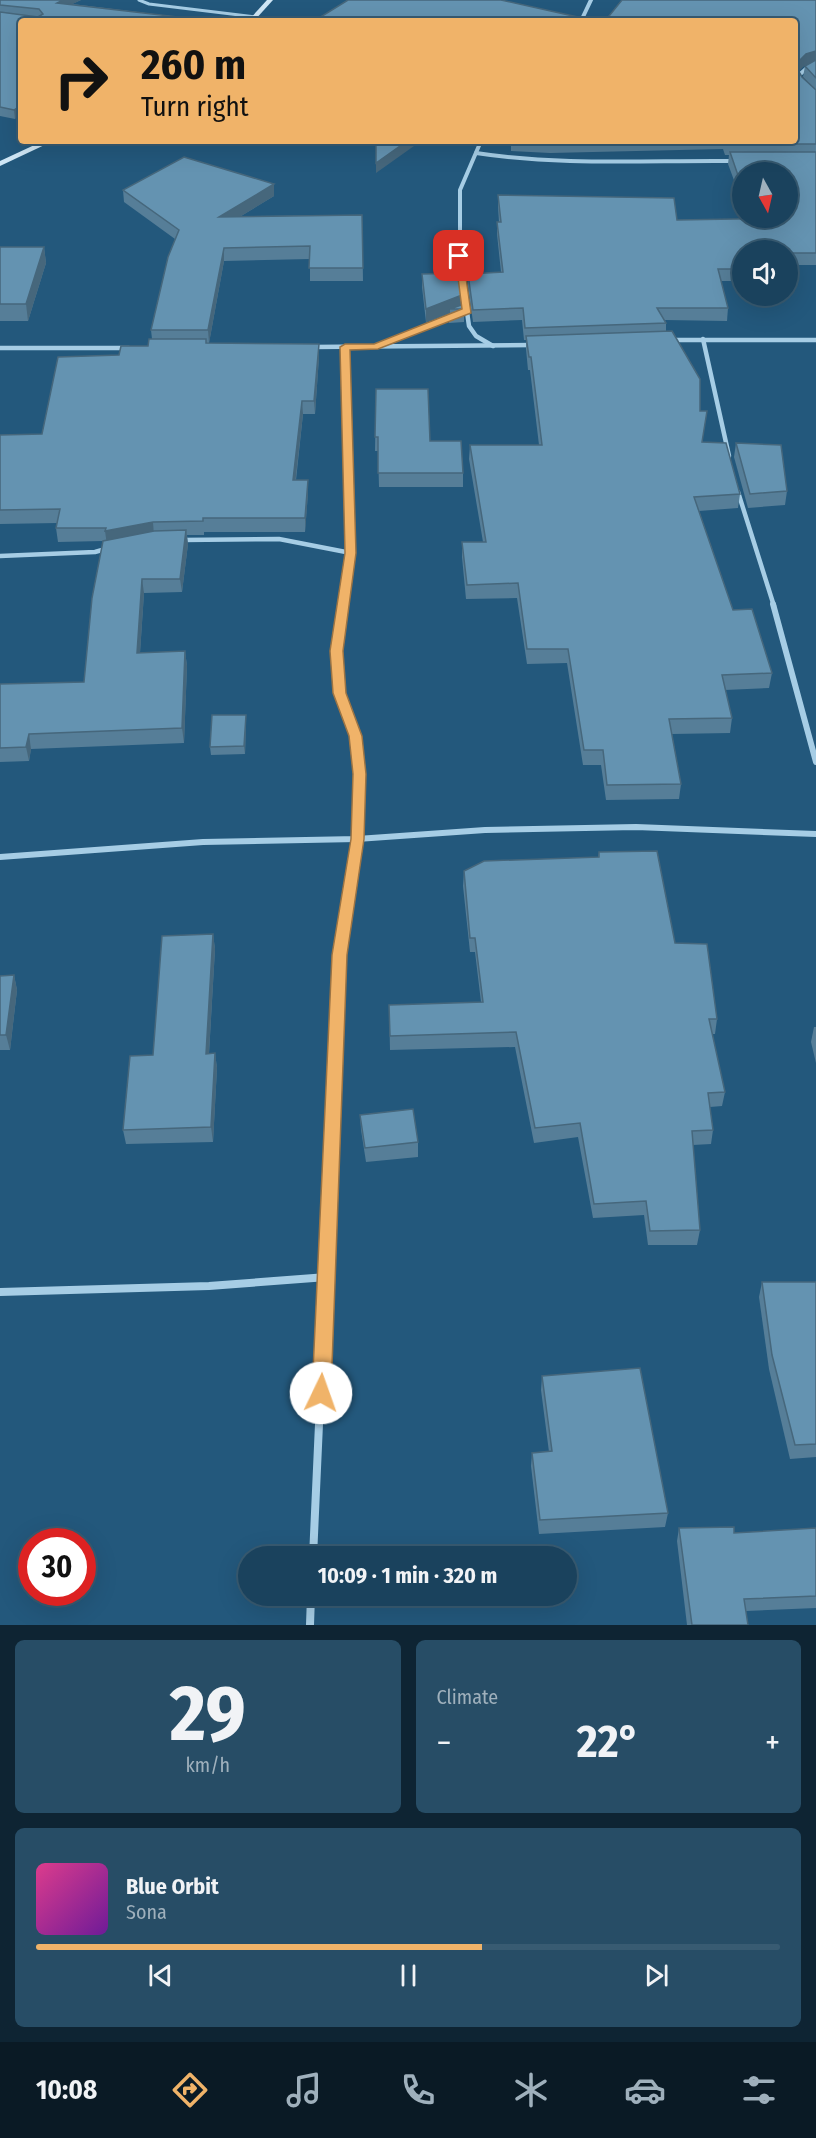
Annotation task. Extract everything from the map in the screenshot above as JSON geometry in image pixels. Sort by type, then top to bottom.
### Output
[{"type":"main road","points":[[255,18],[270,0]]},
{"type":"main road","points":[[0,164],[43,144]]},
{"type":"street","points":[[582,18],[591,0]]},
{"type":"street","points":[[803,85],[798,76],[807,68],[816,65]]},
{"type":"street","points":[[480,144],[460,190],[459,256],[470,326],[477,336],[494,346]]},
{"type":"street","points":[[476,153],[509,158],[571,160],[745,161]]},
{"type":"street","points":[[375,347],[467,310]]},
{"type":"street","points":[[703,339],[732,469]]},
{"type":"street","points":[[668,340],[816,340]]},
{"type":"street","points":[[311,347],[540,344]]},
{"type":"street","points":[[314,1546],[340,955],[357,839],[359,774],[355,736],[340,693],[337,651],[351,553],[345,347]]},
{"type":"street","points":[[0,348],[139,348]]},
{"type":"street","points":[[734,480],[767,580],[816,762]]},
{"type":"street","points":[[177,540],[279,539],[351,553]]},
{"type":"street","points":[[0,556],[95,552],[119,546]]},
{"type":"street","points":[[0,857],[203,842],[357,839],[485,830],[636,827],[816,834]]},
{"type":"street","points":[[0,1292],[209,1286],[327,1276]]},
{"type":"street","points":[[310,1625],[311,1606]]},
{"type":"lane","points":[[139,0],[149,4],[247,18]]},
{"type":"building","points":[[0,0],[63,0],[57,3],[187,18],[18,18],[18,107],[14,110],[0,107],[0,12],[38,17],[43,14],[39,9],[0,5]]},
{"type":"building","points":[[348,0],[501,0],[582,18],[319,18]]},
{"type":"building","points":[[622,0],[816,0],[816,51],[806,54],[798,62],[798,18],[607,18]]},
{"type":"building","points":[[816,60],[816,78],[805,66]]},
{"type":"building","points":[[798,70],[816,90],[816,144],[798,144]]},
{"type":"building","points":[[376,144],[403,144],[376,163]]},
{"type":"building","points":[[730,152],[816,152],[816,253],[798,253],[798,240],[732,240],[732,269],[718,269],[728,308],[657,308],[666,323],[525,328],[523,308],[473,310],[468,274],[503,272],[497,222],[501,222],[498,195],[674,198],[677,220],[732,219],[732,228],[798,228],[798,162],[733,162]]},
{"type":"building","points":[[184,157],[274,184],[219,217],[362,215],[363,268],[309,268],[310,246],[224,248],[208,330],[151,330],[168,257],[179,230],[123,190]]},
{"type":"building","points":[[0,247],[44,247],[26,304],[0,304]]},
{"type":"building","points":[[459,273],[462,295],[426,309],[422,274]]},
{"type":"building","points":[[464,304],[464,309],[450,309]]},
{"type":"building","points":[[672,331],[700,379],[700,411],[707,411],[702,442],[726,443],[740,494],[694,497],[733,610],[752,609],[772,673],[722,675],[732,718],[669,719],[681,784],[607,785],[603,750],[584,750],[568,649],[527,649],[518,583],[467,585],[462,542],[486,542],[470,445],[542,445],[531,357],[529,357],[526,336]]},
{"type":"building","points":[[149,339],[206,339],[206,343],[319,344],[314,401],[302,401],[293,480],[308,480],[305,518],[203,518],[203,521],[153,522],[105,531],[106,528],[56,528],[60,509],[0,510],[0,435],[42,434],[58,357],[119,355],[121,346],[148,346]]},
{"type":"building","points":[[376,389],[428,389],[430,441],[461,441],[463,473],[378,473],[378,437],[375,437]]},
{"type":"building","points":[[736,443],[781,445],[787,491],[750,494]]},
{"type":"building","points":[[186,530],[180,579],[142,579],[137,653],[185,651],[182,728],[29,734],[26,747],[0,748],[0,684],[84,682],[92,598],[103,541],[154,531]]},
{"type":"building","points":[[212,715],[246,715],[244,746],[210,747]]},
{"type":"building","points":[[657,851],[675,943],[707,944],[717,1019],[709,1019],[725,1092],[708,1093],[713,1130],[692,1131],[700,1230],[650,1231],[646,1201],[594,1204],[580,1123],[535,1128],[516,1032],[390,1036],[389,1005],[483,1002],[475,938],[470,938],[464,871],[484,861],[599,857],[599,852]]},
{"type":"building","points":[[213,934],[206,1054],[215,1053],[211,1127],[123,1130],[130,1056],[153,1055],[162,936]]},
{"type":"building","points":[[14,975],[6,1035],[0,1035],[0,976]]},
{"type":"building","points":[[413,1109],[418,1142],[365,1148],[360,1115]]},
{"type":"building","points":[[762,1282],[816,1282],[816,1444],[795,1445],[772,1355]]},
{"type":"building","points":[[640,1368],[668,1513],[540,1520],[532,1453],[552,1451],[542,1376]]},
{"type":"building","points":[[734,1527],[734,1533],[816,1528],[816,1596],[744,1599],[748,1625],[692,1625],[679,1528]]},
{"type":"route","points":[[321,1393],[340,955],[357,839],[359,774],[355,736],[340,693],[337,651],[351,553],[345,347],[375,347],[467,310],[459,256]]}]
